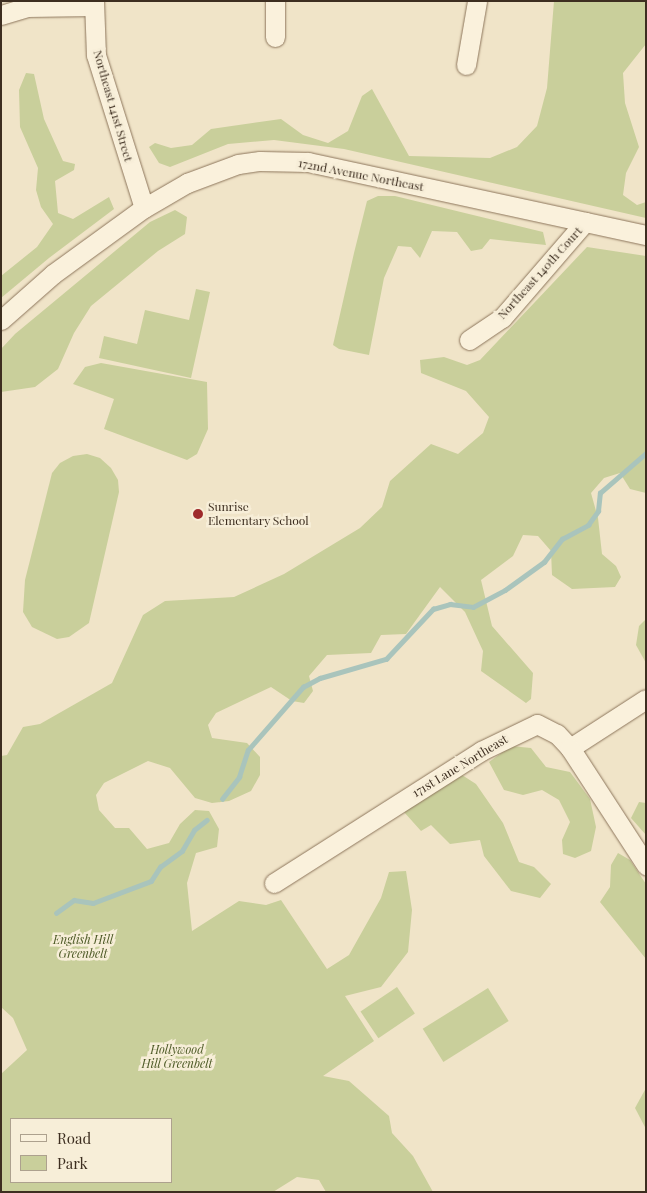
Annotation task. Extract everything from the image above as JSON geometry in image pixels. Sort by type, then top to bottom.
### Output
[{"type":"street","points":[[275,1],[275,37]]},
{"type":"street","points":[[466,65],[477,1]]},
{"type":"street","points":[[1,15],[27,6],[94,4]]},
{"type":"street","name":"Northeast 141st Street","points":[[94,4],[96,55],[144,208]]},
{"type":"street","name":"172nd Avenue Northeast","points":[[1,320],[53,274],[144,208],[186,183],[238,164],[260,161],[308,162],[646,235]]},
{"type":"street","name":"Northeast 140th Court","points":[[470,340],[502,318],[585,222]]},
{"type":"street","points":[[646,699],[570,748],[646,865]]},
{"type":"street","name":"171st Lane Northeast","points":[[274,884],[481,751],[527,727],[537,724],[557,734],[570,748]]},
{"type":"green space","points":[[554,1],[646,1],[646,44],[623,73],[625,103],[639,147],[626,173],[623,195],[637,205],[646,202],[646,218],[344,149],[274,140],[228,144],[170,167],[159,163],[149,147],[155,143],[171,148],[192,145],[211,129],[281,119],[303,135],[328,143],[348,131],[362,96],[372,89],[409,156],[490,158],[517,147],[537,126],[547,88]]},
{"type":"green space","points":[[26,73],[34,74],[44,119],[63,161],[75,164],[74,170],[55,181],[58,213],[73,219],[109,197],[114,209],[49,258],[1,298],[1,276],[37,247],[53,224],[41,207],[36,190],[38,168],[20,127],[19,90]]},
{"type":"green space","points":[[378,196],[395,196],[543,232],[546,245],[490,239],[482,249],[471,251],[457,232],[432,231],[420,258],[411,247],[398,246],[384,278],[369,355],[339,349],[333,345],[367,201]]},
{"type":"green space","points":[[175,210],[187,217],[185,234],[158,251],[91,306],[74,333],[58,369],[35,387],[1,392],[1,349],[15,334],[150,222]]},
{"type":"green space","points":[[587,247],[646,256],[646,493],[630,489],[620,473],[604,478],[591,493],[598,518],[602,554],[616,566],[621,577],[615,587],[572,589],[552,575],[551,551],[538,536],[523,535],[513,556],[481,580],[492,626],[533,673],[531,699],[526,703],[481,671],[483,651],[465,612],[440,587],[406,634],[381,635],[371,653],[327,655],[309,676],[313,691],[304,703],[292,701],[271,687],[216,713],[208,725],[212,738],[247,743],[260,757],[260,775],[251,791],[229,801],[212,803],[195,798],[170,768],[148,761],[104,783],[96,795],[99,810],[115,828],[129,828],[147,849],[169,843],[180,824],[195,810],[209,811],[219,829],[217,847],[196,853],[187,883],[192,931],[239,901],[266,905],[281,900],[327,969],[349,955],[381,898],[389,872],[406,871],[412,910],[408,952],[381,987],[345,996],[374,1041],[323,1076],[349,1081],[389,1116],[392,1133],[413,1156],[433,1192],[326,1192],[319,1180],[297,1177],[273,1192],[1,1192],[1,1074],[27,1050],[13,1018],[1,1007],[1,756],[7,755],[23,727],[40,724],[112,683],[143,615],[165,601],[234,597],[284,574],[360,528],[382,507],[390,481],[431,444],[458,454],[483,433],[489,417],[466,391],[421,373],[420,360],[444,357],[467,365],[480,360]]},
{"type":"green space","points":[[196,289],[210,292],[191,378],[99,358],[104,336],[137,344],[145,310],[189,320]]},
{"type":"green space","points":[[101,363],[207,382],[208,429],[197,454],[187,460],[104,429],[114,399],[73,384],[85,367]]},
{"type":"green space","points":[[87,454],[100,458],[111,468],[118,480],[119,492],[89,623],[69,637],[57,639],[32,627],[23,612],[25,580],[52,473],[60,463],[73,456]]},
{"type":"green space","points":[[646,619],[646,663],[636,645],[639,626]]},
{"type":"green space","points":[[511,746],[531,748],[546,767],[570,772],[590,799],[596,827],[591,851],[575,858],[563,854],[562,840],[570,822],[559,800],[542,790],[523,795],[504,790],[489,762]]},
{"type":"green space","points":[[462,775],[476,784],[503,823],[519,862],[534,867],[551,884],[540,898],[511,891],[484,856],[480,840],[450,844],[431,825],[421,831],[404,812]]},
{"type":"green space","points":[[639,802],[646,803],[646,835],[631,818]]},
{"type":"green space","points":[[618,853],[630,860],[646,884],[646,959],[600,902],[610,887],[611,865]]},
{"type":"green space","points":[[397,987],[415,1014],[378,1038],[361,1012]]},
{"type":"green space","points":[[488,988],[509,1021],[443,1062],[423,1029]]},
{"type":"green space","points":[[646,1088],[646,1129],[635,1108]]},
{"type":"waterway","points":[[222,799],[239,777],[248,750],[303,687],[320,678],[386,659],[433,609],[450,604],[473,607],[505,590],[544,562],[562,539],[588,525],[598,511],[600,493],[646,453]]},
{"type":"waterway","points":[[56,913],[74,900],[93,903],[151,881],[160,867],[182,851],[194,830],[207,820]]},
{"type":"place","name":"Sunrise Elementary School","points":[[198,514]]},
{"type":"park label","name":"English Hill Greenbelt","points":[[83,947]]},
{"type":"park label","name":"Hollywood Hill Greenbelt","points":[[177,1057]]}]
